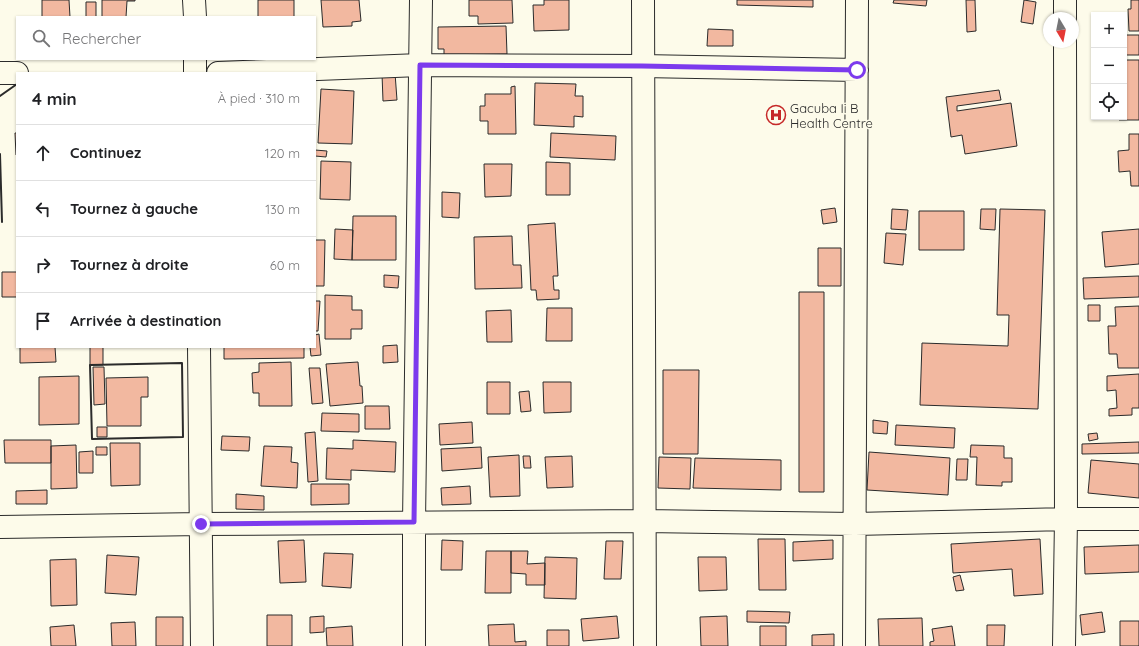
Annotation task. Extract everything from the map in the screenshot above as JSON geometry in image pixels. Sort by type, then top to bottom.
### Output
[{"type":"street","points":[[194,0],[195,16]]},
{"type":"street","points":[[414,646],[414,522],[421,0]]},
{"type":"street","points":[[643,0],[642,66],[646,521],[645,646]]},
{"type":"street","points":[[854,646],[857,0]]},
{"type":"street","points":[[1065,0],[1065,12]]},
{"type":"street","points":[[1064,646],[1066,519],[1065,48]]},
{"type":"street","points":[[195,60],[195,72]]},
{"type":"street","points":[[243,72],[420,65],[642,66],[857,70]]},
{"type":"street","points":[[0,73],[16,74]]},
{"type":"street","points":[[199,348],[202,646]]},
{"type":"street","points":[[0,527],[646,521],[855,524],[1066,519],[1139,519]]},
{"type":"building","points":[[42,0],[69,0],[70,16],[42,16]]},
{"type":"building","points":[[102,0],[135,0],[127,1],[126,16],[102,16]]},
{"type":"building","points":[[258,0],[294,0],[294,16],[258,16]]},
{"type":"building","points":[[321,0],[359,0],[361,21],[352,22],[352,26],[323,27]]},
{"type":"building","points":[[469,0],[512,0],[513,23],[478,24],[478,16],[469,16]]},
{"type":"building","points":[[544,0],[569,0],[569,30],[534,31],[533,5],[544,5]]},
{"type":"building","points":[[737,0],[813,0],[813,7],[737,5]]},
{"type":"building","points":[[894,0],[927,0],[926,6],[893,3]]},
{"type":"building","points":[[966,0],[975,0],[976,31],[967,32]]},
{"type":"building","points":[[1024,0],[1036,2],[1033,24],[1021,22]]},
{"type":"building","points":[[1131,0],[1139,0],[1139,31],[1129,31],[1128,9],[1131,9]]},
{"type":"building","points":[[86,2],[96,2],[96,16],[86,16]]},
{"type":"building","points":[[506,26],[507,54],[444,55],[444,49],[438,49],[438,27]]},
{"type":"building","points":[[708,29],[733,30],[733,46],[707,46]]},
{"type":"building","points":[[1127,35],[1139,35],[1139,55],[1127,55]]},
{"type":"building","points":[[1127,60],[1139,60],[1139,120],[1127,120]]},
{"type":"building","points":[[395,73],[397,100],[383,101],[382,74]]},
{"type":"building","points":[[535,83],[576,84],[575,96],[583,96],[583,117],[574,116],[574,127],[534,125]]},
{"type":"building","points":[[515,86],[516,134],[488,134],[488,121],[480,121],[480,106],[485,106],[485,94],[511,94],[511,87]]},
{"type":"building","points":[[321,89],[354,91],[352,144],[318,143]]},
{"type":"building","points":[[999,90],[1001,100],[957,106],[957,111],[1011,103],[1017,146],[965,154],[962,135],[951,137],[946,97]]},
{"type":"building","points":[[15,133],[16,133],[16,155]]},
{"type":"building","points":[[551,133],[616,136],[615,160],[550,157]]},
{"type":"building","points":[[1129,134],[1139,134],[1139,186],[1131,186],[1130,171],[1119,172],[1118,151],[1129,150]]},
{"type":"building","points":[[316,150],[327,151],[326,157],[316,156]]},
{"type":"building","points":[[321,161],[351,162],[350,200],[320,199]]},
{"type":"building","points":[[546,162],[570,163],[570,195],[546,195]]},
{"type":"building","points":[[484,164],[512,164],[511,196],[485,197]]},
{"type":"building","points":[[442,192],[460,193],[459,218],[442,217]]},
{"type":"building","points":[[835,208],[837,222],[823,224],[821,210]]},
{"type":"building","points":[[892,209],[908,210],[906,230],[891,229]]},
{"type":"building","points":[[981,209],[996,209],[995,230],[980,229]]},
{"type":"building","points":[[1000,209],[1045,210],[1038,409],[920,405],[922,343],[1008,346],[1009,315],[997,315]]},
{"type":"building","points":[[919,211],[964,211],[964,250],[919,250]]},
{"type":"building","points":[[353,216],[396,216],[396,260],[352,260]]},
{"type":"building","points":[[555,223],[558,276],[553,276],[554,290],[559,290],[559,299],[537,300],[536,290],[531,290],[528,225]]},
{"type":"building","points":[[335,229],[353,230],[352,260],[334,259]]},
{"type":"building","points":[[1139,229],[1139,264],[1105,267],[1102,232]]},
{"type":"building","points":[[886,233],[906,234],[903,265],[884,263]]},
{"type":"building","points":[[512,236],[513,265],[521,265],[522,288],[475,289],[474,237]]},
{"type":"building","points":[[316,240],[325,240],[324,286],[316,286]]},
{"type":"building","points":[[818,248],[841,248],[841,286],[818,286]]},
{"type":"building","points":[[2,272],[16,272],[16,297],[2,297]]},
{"type":"building","points":[[384,275],[399,276],[398,288],[384,287]]},
{"type":"building","points":[[1139,276],[1139,297],[1084,299],[1083,278]]},
{"type":"building","points":[[799,292],[824,292],[824,492],[799,492]]},
{"type":"building","points":[[325,295],[352,296],[352,310],[362,310],[362,329],[351,329],[351,339],[325,339]]},
{"type":"building","points":[[316,301],[320,301],[318,331],[316,331]]},
{"type":"building","points":[[1088,305],[1100,305],[1100,321],[1088,321]]},
{"type":"building","points":[[1139,306],[1139,368],[1118,368],[1117,354],[1109,354],[1108,326],[1116,326],[1115,307]]},
{"type":"building","points":[[547,308],[572,308],[572,341],[546,341]]},
{"type":"building","points":[[511,310],[512,342],[487,342],[486,311]]},
{"type":"building","points":[[319,334],[321,355],[311,356],[310,348],[316,348],[316,335]]},
{"type":"building","points":[[397,345],[398,362],[383,363],[383,346]]},
{"type":"building","points":[[20,348],[55,348],[56,362],[20,363]]},
{"type":"building","points":[[90,348],[103,348],[103,365],[90,365]]},
{"type":"building","points":[[224,348],[304,348],[304,358],[224,359]]},
{"type":"building","points":[[291,362],[292,406],[259,406],[259,393],[253,393],[252,373],[259,372],[259,363]]},
{"type":"building","points":[[358,362],[363,403],[330,406],[326,364]]},
{"type":"building","points":[[93,367],[104,367],[105,404],[94,405]]},
{"type":"building","points":[[309,368],[320,368],[323,403],[312,404]]},
{"type":"building","points":[[663,370],[699,370],[698,454],[663,454]]},
{"type":"building","points":[[1139,374],[1139,408],[1132,408],[1132,415],[1109,416],[1109,409],[1117,408],[1116,390],[1107,391],[1107,376]]},
{"type":"building","points":[[79,376],[79,424],[39,425],[39,377]]},
{"type":"building","points":[[148,377],[148,397],[141,397],[141,426],[107,426],[106,378]]},
{"type":"building","points":[[487,382],[510,382],[510,414],[487,414]]},
{"type":"building","points":[[543,382],[571,382],[571,412],[544,413]]},
{"type":"building","points":[[529,391],[531,411],[521,412],[519,392]]},
{"type":"building","points":[[365,406],[389,406],[390,429],[365,429]]},
{"type":"building","points":[[322,413],[359,414],[359,432],[321,431]]},
{"type":"building","points":[[873,420],[888,422],[887,434],[873,433]]},
{"type":"building","points":[[472,422],[473,443],[440,445],[439,424]]},
{"type":"building","points":[[896,425],[955,428],[954,448],[895,445]]},
{"type":"building","points":[[97,427],[107,427],[107,437],[97,437]]},
{"type":"building","points":[[315,432],[318,481],[308,482],[305,433]]},
{"type":"building","points":[[1097,433],[1098,439],[1089,441],[1088,434]]},
{"type":"building","points":[[222,436],[250,437],[249,451],[221,450]]},
{"type":"building","points":[[4,440],[51,440],[51,463],[5,463]]},
{"type":"building","points":[[353,440],[396,442],[395,472],[351,470],[351,480],[326,479],[327,448],[353,449]]},
{"type":"building","points":[[1139,442],[1139,453],[1082,454],[1082,444]]},
{"type":"building","points":[[110,443],[140,443],[140,485],[111,486]]},
{"type":"building","points":[[76,445],[77,488],[51,489],[51,446]]},
{"type":"building","points":[[971,445],[1004,446],[1004,458],[1012,458],[1012,482],[1002,482],[1002,486],[976,485],[977,457],[970,457]]},
{"type":"building","points":[[264,446],[292,447],[291,462],[298,463],[297,488],[261,486]]},
{"type":"building","points":[[96,447],[107,447],[107,455],[96,455]]},
{"type":"building","points":[[481,447],[482,468],[442,471],[441,449]]},
{"type":"building","points":[[93,451],[93,473],[79,473],[79,452]]},
{"type":"building","points":[[869,452],[950,458],[948,495],[867,490]]},
{"type":"building","points":[[519,455],[520,496],[490,497],[488,457]]},
{"type":"building","points":[[523,456],[530,456],[531,468],[524,468]]},
{"type":"building","points":[[572,456],[573,487],[547,488],[545,457]]},
{"type":"building","points":[[659,457],[691,458],[690,489],[658,488]]},
{"type":"building","points":[[695,458],[781,460],[781,490],[693,488]]},
{"type":"building","points":[[957,459],[968,459],[967,480],[956,480]]},
{"type":"building","points":[[1091,460],[1139,464],[1139,498],[1088,493]]},
{"type":"building","points":[[311,484],[349,484],[349,504],[311,505]]},
{"type":"building","points":[[470,486],[471,504],[442,505],[441,488]]},
{"type":"building","points":[[47,490],[47,504],[16,504],[16,491]]},
{"type":"building","points":[[236,494],[264,496],[264,510],[236,509]]},
{"type":"building","points":[[758,539],[785,539],[786,590],[759,590]]},
{"type":"building","points":[[1040,539],[1043,594],[1014,596],[1012,569],[953,573],[951,544]]},
{"type":"building","points":[[304,540],[306,582],[280,583],[278,541]]},
{"type":"building","points":[[442,540],[463,541],[462,570],[441,570]]},
{"type":"building","points":[[833,540],[833,559],[793,561],[793,542]]},
{"type":"building","points":[[606,541],[623,541],[621,579],[604,579]]},
{"type":"building","points":[[1139,545],[1139,572],[1085,574],[1084,547]]},
{"type":"building","points":[[486,551],[511,551],[511,593],[485,593]]},
{"type":"building","points":[[511,551],[528,551],[527,564],[545,563],[545,585],[526,585],[526,574],[511,573]]},
{"type":"building","points":[[324,553],[353,554],[351,588],[322,586]]},
{"type":"building","points":[[107,555],[139,557],[136,595],[105,593]]},
{"type":"building","points":[[545,557],[577,558],[576,599],[544,598]]},
{"type":"building","points":[[698,557],[726,557],[727,590],[699,591]]},
{"type":"building","points":[[76,559],[77,605],[51,606],[50,560]]},
{"type":"building","points":[[960,575],[964,590],[956,591],[953,577]]},
{"type":"building","points":[[747,611],[790,612],[789,623],[747,622]]},
{"type":"building","points":[[1102,612],[1105,632],[1082,635],[1080,615]]},
{"type":"building","points":[[267,615],[292,615],[292,646],[267,646]]},
{"type":"building","points":[[324,616],[324,632],[310,633],[310,617]]},
{"type":"building","points":[[617,616],[619,638],[583,641],[581,619]]},
{"type":"building","points":[[727,616],[728,646],[701,646],[700,617]]},
{"type":"building","points":[[156,617],[183,617],[183,646],[156,646]]},
{"type":"building","points":[[922,618],[923,646],[879,646],[878,619]]},
{"type":"building","points":[[1120,621],[1139,621],[1139,646],[1120,646]]},
{"type":"building","points":[[135,622],[136,646],[112,646],[111,623]]},
{"type":"building","points":[[514,624],[515,642],[526,641],[526,646],[489,646],[488,625]]},
{"type":"building","points":[[74,625],[76,646],[51,646],[50,627]]},
{"type":"building","points":[[987,625],[1005,625],[1004,646],[987,646]]},
{"type":"building","points":[[352,626],[353,646],[327,646],[326,628]]},
{"type":"building","points":[[760,626],[786,626],[786,646],[760,646]]},
{"type":"building","points":[[952,626],[955,646],[930,646],[930,642],[934,641],[932,629]]},
{"type":"building","points":[[547,630],[569,630],[569,646],[547,646]]},
{"type":"building","points":[[834,634],[834,646],[812,646],[812,635]]},
{"type":"wall","points":[[0,96],[16,85]]},
{"type":"wall","points":[[0,154],[2,222]]},
{"type":"wall","points":[[182,363],[183,437],[92,439],[90,365],[182,363]]},
{"type":"place","name":"Gacuba Ii B Health Centre","points":[[776,115]]},
{"type":"route","points":[[201,524],[414,522],[420,65],[642,66],[857,70]]}]
